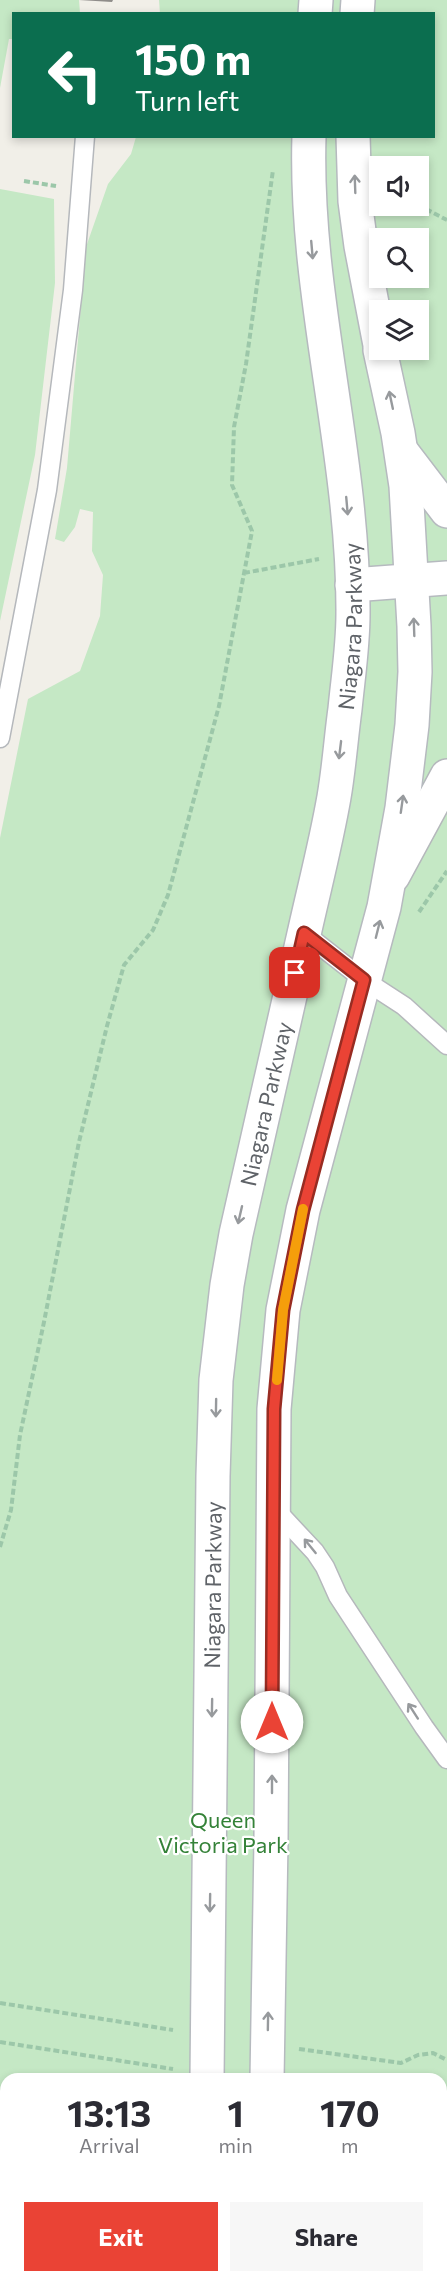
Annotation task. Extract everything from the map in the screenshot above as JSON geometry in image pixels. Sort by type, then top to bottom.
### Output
[{"type":"main road","name":"Niagara Parkway","points":[[193,2073],[216,1380],[227,1285],[236,1233],[324,845],[336,778],[351,650],[352,585],[341,448],[316,285],[308,192],[309,138]]},
{"type":"main road","points":[[353,138],[361,246],[371,300]]},
{"type":"main road","points":[[267,2073],[274,1409],[283,1310],[303,1210],[389,883],[402,808],[412,724],[415,672],[406,486],[383,360]]},
{"type":"main road","points":[[401,451],[447,511]]},
{"type":"main road","points":[[352,585],[447,578]]},
{"type":"main road","points":[[389,883],[447,776]]},
{"type":"lane","points":[[0,738],[47,490],[73,290],[86,138]]},
{"type":"lane","points":[[304,933],[364,980],[404,1006],[447,1045]]},
{"type":"lane","points":[[274,1508],[315,1552],[325,1567],[338,1596],[447,1759]]},
{"type":"path","points":[[0,1547],[11,1510],[20,1435],[45,1322],[79,1142],[107,1026],[124,965],[153,930],[168,895],[219,706],[252,531],[232,485],[234,427],[246,364],[274,159]]},
{"type":"path","points":[[429,211],[447,220]]},
{"type":"path","points":[[244,573],[323,558]]},
{"type":"path","points":[[433,891],[434,878]]},
{"type":"path","points":[[0,2003],[180,2031]]},
{"type":"path","points":[[0,2042],[181,2073]]},
{"type":"path","points":[[296,2048],[401,2063],[418,2055],[433,2053],[447,2060]]},
{"type":"green space","points":[[0,0],[79,0],[80,12],[12,12],[12,39],[9,39],[0,88]]},
{"type":"green space","name":"Queen Victoria Park","points":[[159,0],[447,0],[447,2073],[0,2073],[0,838],[28,699],[80,671],[100,616],[103,575],[92,551],[93,512],[80,509],[75,527],[64,542],[55,539],[67,468],[86,247],[108,184],[131,154],[136,138],[435,138],[435,12],[160,12]]},
{"type":"green space","points":[[0,189],[54,199],[55,283],[35,455],[0,621]]},
{"type":"slow traffic","points":[[277,1380],[283,1310],[303,1209]]},
{"type":"route","points":[[272,1722],[274,1409],[283,1310],[303,1210],[364,980],[304,933],[295,973]]}]
